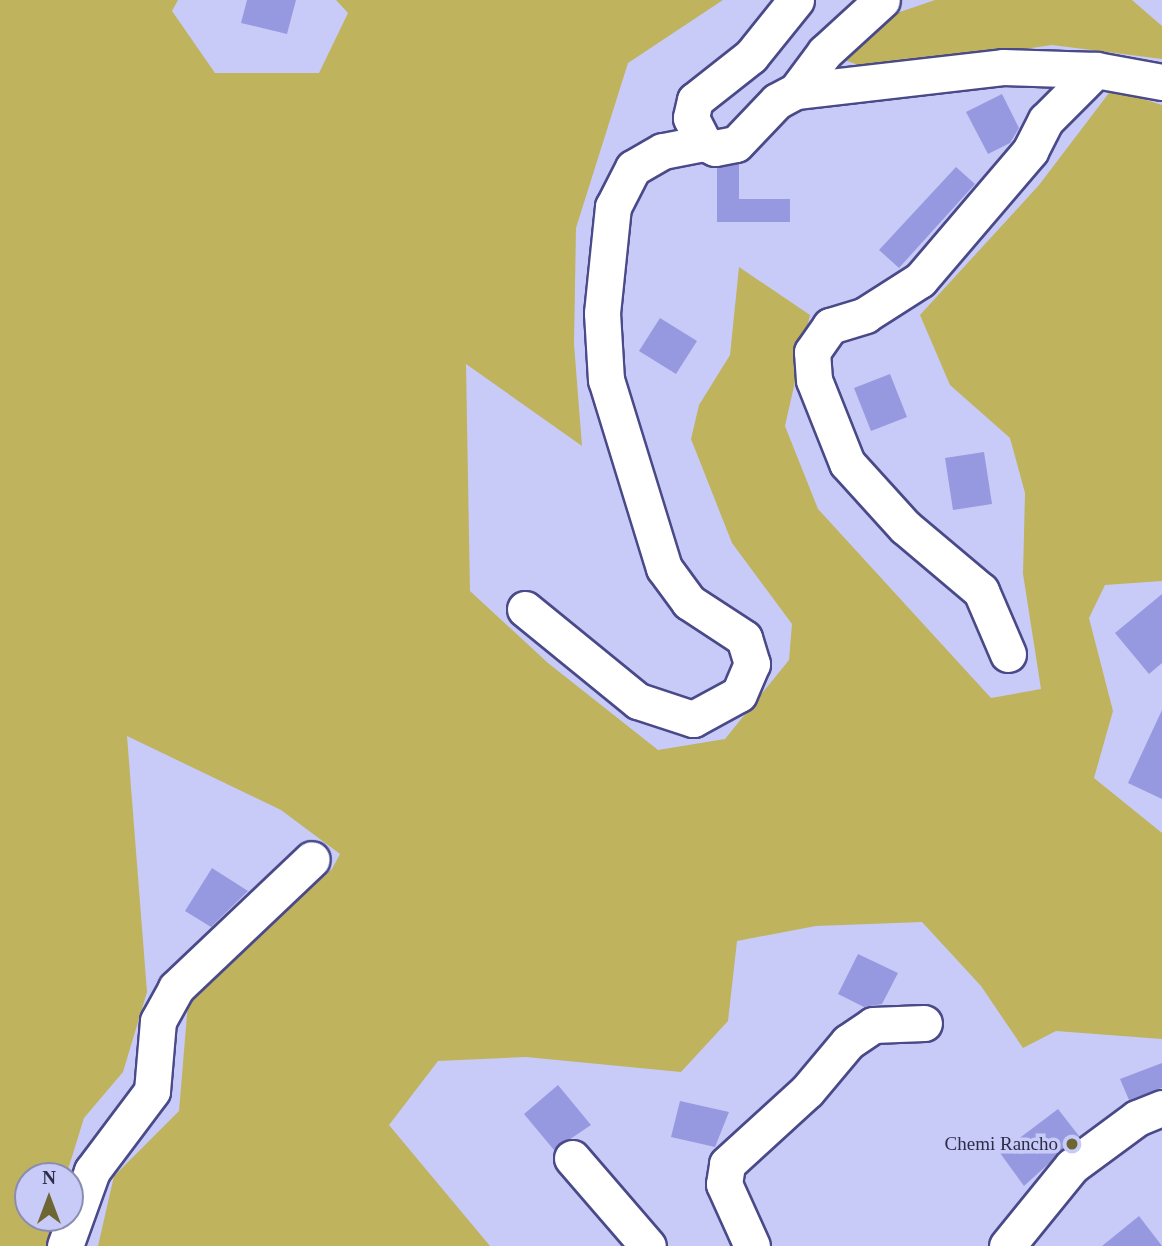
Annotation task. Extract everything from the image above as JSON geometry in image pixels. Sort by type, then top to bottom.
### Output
[{"type":"street","points":[[704,143],[691,118],[695,100],[751,56],[796,0]]},
{"type":"street","points":[[525,609],[638,701],[692,719],[739,694],[752,664],[744,638],[689,602],[664,568],[606,380],[602,313],[613,207],[633,168],[663,151],[704,143],[715,148],[736,144],[777,102],[796,91],[825,52],[882,0]]},
{"type":"street","points":[[796,91],[1003,67],[1096,71],[1162,82]]},
{"type":"street","points":[[1008,654],[981,591],[905,527],[846,463],[814,380],[812,352],[830,326],[865,315],[919,281],[1030,151],[1046,120],[1096,71]]},
{"type":"street","points":[[65,1246],[92,1171],[152,1091],[158,1021],[176,988],[312,859]]},
{"type":"street","points":[[752,1246],[723,1184],[727,1164],[799,1099],[848,1042],[873,1025],[924,1023]]},
{"type":"street","points":[[1007,1246],[1072,1166],[1137,1118],[1162,1108]]},
{"type":"street","points":[[572,1158],[648,1246]]},
{"type":"shaded area","points":[[0,0],[178,0],[172,11],[215,73],[319,73],[348,13],[336,0],[723,0],[628,63],[576,228],[574,344],[582,446],[466,364],[470,591],[548,663],[658,750],[725,739],[789,660],[792,624],[732,543],[691,439],[699,405],[730,355],[739,267],[810,315],[785,426],[818,509],[991,698],[1041,689],[1023,574],[1025,493],[1010,438],[950,385],[920,315],[1039,185],[1112,89],[1162,105],[1162,581],[1105,585],[1089,618],[1113,711],[1094,778],[1162,833],[1162,1039],[1056,1031],[1023,1048],[981,986],[922,922],[816,926],[737,941],[728,1021],[681,1072],[526,1057],[438,1061],[389,1125],[490,1246],[98,1246],[114,1176],[179,1111],[188,1003],[332,869],[340,854],[281,810],[127,736],[147,992],[123,1072],[84,1118],[70,1162],[14,1162],[14,1232],[50,1232],[47,1246],[0,1246]]},
{"type":"shaded area","points":[[935,0],[1132,0],[1162,26],[1162,59],[1052,45],[875,71],[839,58],[894,14]]},
{"type":"building","points":[[247,0],[296,0],[287,34],[241,23]]},
{"type":"building","points":[[1002,94],[1019,128],[1010,143],[988,154],[966,112]]},
{"type":"building","points":[[739,164],[739,199],[790,199],[790,222],[717,222],[717,168]]},
{"type":"building","points":[[956,167],[975,184],[899,268],[879,250]]},
{"type":"building","points":[[660,318],[697,341],[676,374],[639,351]]},
{"type":"building","points":[[890,374],[907,417],[871,431],[854,388]]},
{"type":"building","points":[[984,452],[992,504],[953,510],[945,458]]},
{"type":"building","points":[[1162,594],[1162,663],[1149,674],[1115,633]]},
{"type":"building","points":[[1162,710],[1162,799],[1128,783]]},
{"type":"building","points":[[212,868],[248,891],[211,927],[185,911]]},
{"type":"building","points":[[858,954],[898,973],[882,1004],[864,1007],[838,994]]},
{"type":"building","points":[[1162,1063],[1162,1088],[1129,1100],[1120,1079]]},
{"type":"building","points":[[558,1085],[591,1125],[554,1150],[524,1114]]},
{"type":"building","points":[[680,1101],[729,1112],[715,1147],[671,1137]]},
{"type":"building","points":[[1058,1109],[1079,1136],[1024,1186],[1000,1153]]},
{"type":"building","points":[[1139,1216],[1162,1246],[1102,1246]]},
{"type":"place","name":"Chemi Rancho","points":[[1072,1144]]}]
